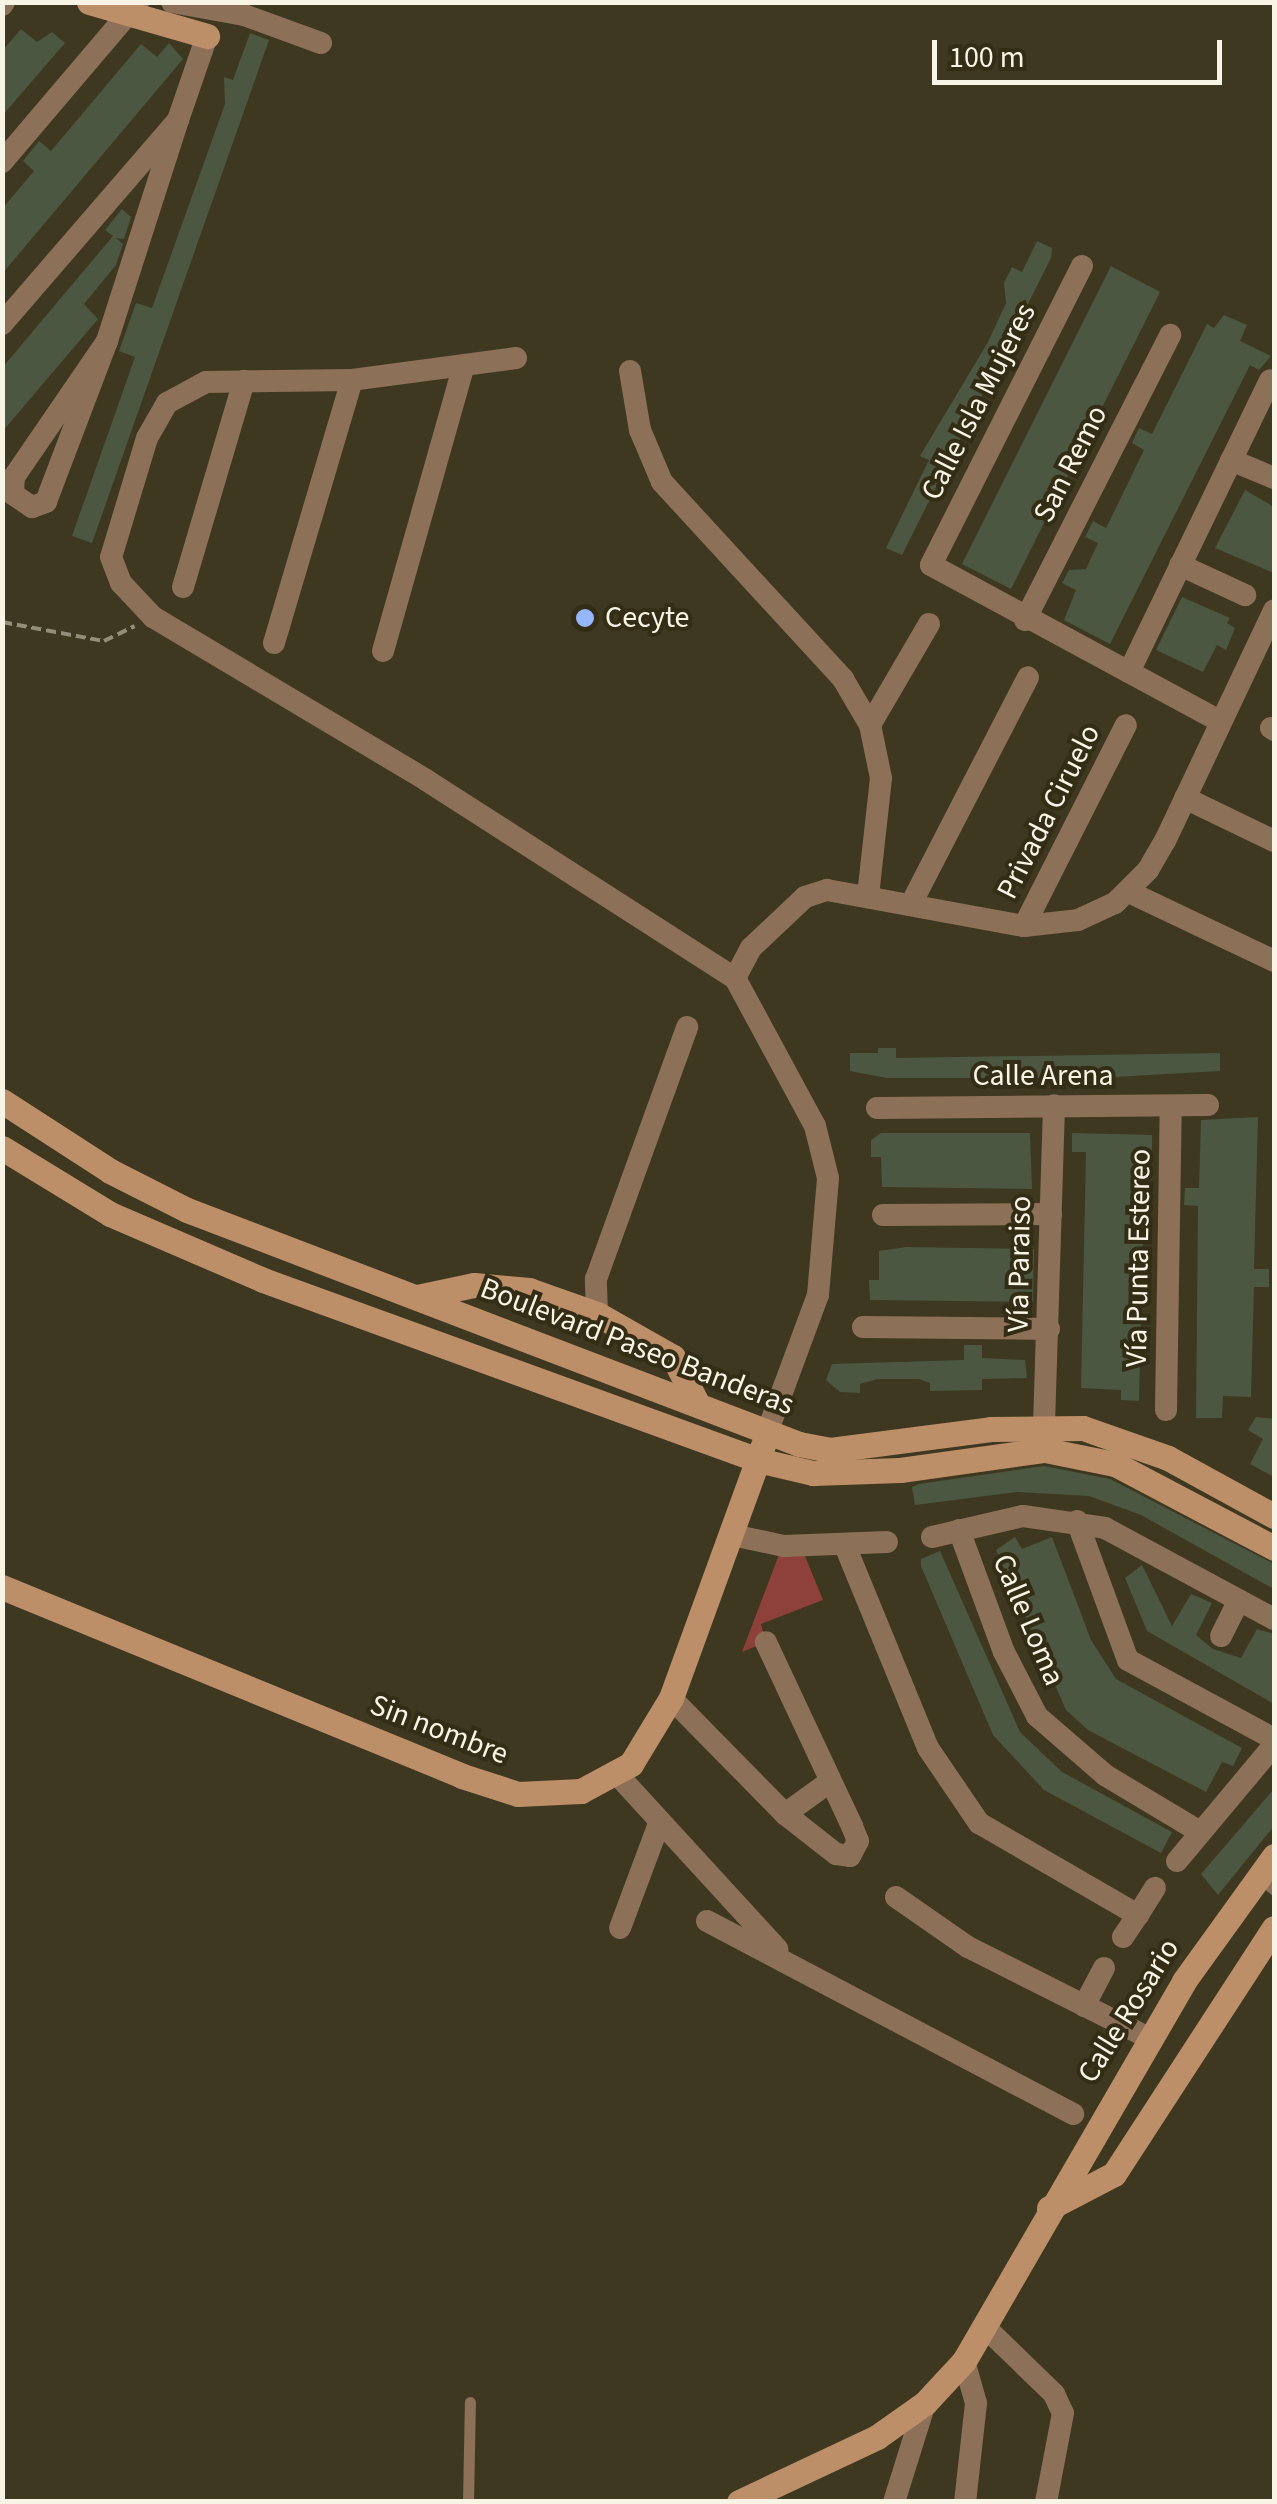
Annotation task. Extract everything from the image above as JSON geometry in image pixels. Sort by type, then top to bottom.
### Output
[{"type":"main road","points":[[89,2],[134,8],[208,36]]},
{"type":"main road","name":"Boulevard Paseo Banderas","points":[[2,1101],[110,1171],[187,1210],[768,1430],[830,1450],[1044,1425],[1116,1436],[1274,1516]]},
{"type":"main road","name":"Boulevard Paseo Banderas","points":[[2,1148],[110,1214],[263,1280],[758,1460],[813,1472],[900,1470],[1046,1450],[1115,1464],[1274,1548]]},
{"type":"main road","points":[[417,1297],[474,1284],[529,1290],[597,1314],[672,1357],[697,1403]]},
{"type":"main road","name":"Sin nombre","points":[[2,1587],[518,1794],[581,1791],[631,1764],[672,1698],[768,1430]]},
{"type":"main road","name":"Calle Rosario","points":[[739,2502],[877,2438],[925,2403],[964,2361],[1148,2038],[1269,1874]]},
{"type":"main road","points":[[1049,2208],[1114,2174],[1274,1928]]},
{"type":"street","points":[[172,2],[244,16],[321,42]]},
{"type":"street","points":[[2,162],[134,8]]},
{"type":"street","points":[[107,341],[14,477],[13,494],[32,507],[46,502],[107,341],[208,36]]},
{"type":"street","points":[[2,324],[178,120]]},
{"type":"street","name":"Calle Isla Mujeres","points":[[1025,620],[931,565],[1082,266]]},
{"type":"street","name":"San Remo","points":[[1025,620],[1170,335]]},
{"type":"street","points":[[516,358],[352,380],[206,382],[167,403],[147,438],[111,557],[121,582],[153,617],[426,780],[735,978],[815,1126],[828,1178],[818,1295],[768,1430]]},
{"type":"street","points":[[383,651],[463,368]]},
{"type":"street","points":[[630,371],[640,430],[662,482],[842,679],[870,726],[881,778],[868,895]]},
{"type":"street","points":[[274,644],[352,380]]},
{"type":"street","points":[[1130,672],[1270,380]]},
{"type":"street","points":[[183,587],[244,381]]},
{"type":"street","points":[[1231,460],[1274,478]]},
{"type":"street","points":[[1180,565],[1245,595]]},
{"type":"street","points":[[735,978],[751,948],[805,897],[827,890],[1024,926],[1078,920],[1129,892],[1148,870],[1274,610]]},
{"type":"street","points":[[1025,620],[1220,721]]},
{"type":"street","points":[[870,726],[929,624]]},
{"type":"street","points":[[910,904],[1028,677]]},
{"type":"street","name":"Privada Ciruelo","points":[[1024,926],[1126,726]]},
{"type":"street","points":[[1184,798],[1274,841]]},
{"type":"street","points":[[1129,892],[1274,961]]},
{"type":"street","points":[[597,1314],[596,1280],[687,1028]]},
{"type":"street","name":"Vía Paraiso","points":[[1044,1425],[1054,1105]]},
{"type":"street","name":"Calle Arena","points":[[877,1108],[1208,1105]]},
{"type":"street","name":"Vía Punta Estereo","points":[[1166,1410],[1171,1106]]},
{"type":"street","points":[[883,1215],[1051,1214]]},
{"type":"street","points":[[566,1304],[596,1280]]},
{"type":"street","points":[[863,1327],[1049,1329]]},
{"type":"street","points":[[932,1537],[1023,1516],[1105,1528],[1274,1618]]},
{"type":"street","points":[[1077,1522],[1128,1660],[1270,1744],[1197,1830],[1177,1861]]},
{"type":"street","name":"Calle Loma","points":[[959,1530],[1004,1652],[1037,1716],[1106,1775],[1197,1830]]},
{"type":"street","points":[[732,1535],[846,1548],[887,1542]]},
{"type":"street","points":[[846,1548],[928,1748],[979,1823],[1138,1915]]},
{"type":"street","points":[[1222,1636],[1239,1600]]},
{"type":"street","points":[[672,1698],[785,1814],[836,1854],[850,1856],[858,1841],[766,1642]]},
{"type":"street","points":[[616,1773],[786,1959]]},
{"type":"street","points":[[785,1814],[828,1783]]},
{"type":"street","points":[[620,1928],[660,1822]]},
{"type":"street","points":[[1124,1937],[1155,1888]]},
{"type":"street","points":[[896,1897],[968,1947],[1148,2038]]},
{"type":"street","points":[[708,1921],[1073,2114]]},
{"type":"street","points":[[1084,2006],[1104,1968]]},
{"type":"street","points":[[986,2328],[1054,2394],[1063,2413],[1046,2502]]},
{"type":"street","points":[[964,2361],[976,2403],[965,2502]]},
{"type":"street","points":[[894,2502],[925,2403]]},
{"type":"lane","points":[[468,2502],[470,2402]]},
{"type":"path","points":[[2,622],[104,642],[153,617]]},
{"type":"shaded area","points":[[780,1552],[805,1556],[823,1600],[761,1624],[766,1642],[742,1652]]},
{"type":"building","points":[[21,29],[37,42],[52,32],[65,43],[2,116],[2,51]]},
{"type":"building","points":[[250,33],[269,40],[92,543],[72,536],[135,357],[119,351],[136,303],[152,308],[225,104],[224,77],[233,80]]},
{"type":"building","points":[[169,43],[183,59],[2,274],[2,209],[34,171],[23,161],[39,141],[51,151],[141,44],[157,57]]},
{"type":"building","points":[[122,209],[131,217],[124,239],[116,238],[123,244],[116,265],[84,304],[98,319],[2,432],[2,368],[113,236],[105,230]]},
{"type":"building","points":[[1037,241],[1052,248],[1051,258],[902,555],[886,548],[929,460],[920,456],[988,342],[1006,303],[1004,283],[1012,267],[1022,272]]},
{"type":"building","points":[[1111,266],[1160,292],[1011,589],[962,564]]},
{"type":"building","points":[[1224,315],[1247,325],[1240,341],[1271,356],[1259,370],[1250,365],[1110,644],[1064,620],[1076,590],[1062,583],[1069,570],[1086,569],[1098,543],[1085,537],[1093,521],[1106,528],[1144,450],[1132,443],[1139,428],[1152,434],[1207,324],[1214,328]]},
{"type":"building","points":[[1245,490],[1274,507],[1274,573],[1215,548]]},
{"type":"building","points":[[1182,597],[1230,618],[1227,623],[1235,628],[1226,650],[1217,645],[1203,672],[1156,650]]},
{"type":"building","points":[[878,1048],[896,1048],[896,1058],[1220,1053],[1220,1071],[1096,1078],[887,1078],[850,1071],[850,1053],[878,1053]]},
{"type":"building","points":[[1258,1117],[1254,1269],[1269,1269],[1269,1287],[1254,1287],[1251,1397],[1223,1396],[1222,1418],[1196,1418],[1198,1206],[1184,1205],[1185,1188],[1199,1188],[1201,1120]]},
{"type":"building","points":[[881,1133],[1030,1133],[1032,1189],[882,1187],[881,1157],[871,1157],[871,1140]]},
{"type":"building","points":[[1072,1133],[1152,1135],[1152,1153],[1145,1153],[1139,1401],[1121,1400],[1121,1390],[1081,1388],[1086,1152],[1072,1152]]},
{"type":"building","points":[[906,1247],[1034,1249],[1033,1302],[870,1300],[869,1280],[879,1280],[879,1251]]},
{"type":"building","points":[[964,1345],[982,1345],[982,1358],[1025,1360],[1027,1378],[982,1379],[982,1390],[930,1391],[930,1383],[919,1379],[878,1379],[860,1384],[860,1393],[840,1392],[826,1380],[832,1364],[964,1360]]},
{"type":"building","points":[[1256,1417],[1274,1419],[1274,1477],[1250,1464],[1263,1439],[1248,1430]]},
{"type":"building","points":[[1044,1466],[1110,1479],[1274,1564],[1274,1589],[1141,1515],[1089,1496],[1017,1492],[915,1505],[912,1487],[919,1484]]},
{"type":"building","points":[[1015,1537],[1022,1549],[1052,1537],[1091,1640],[1116,1679],[1242,1748],[1233,1766],[1222,1762],[1206,1792],[1088,1730],[1066,1710],[996,1550]]},
{"type":"building","points":[[940,1551],[1020,1732],[1062,1772],[1172,1832],[1161,1853],[1044,1790],[993,1735],[921,1566],[921,1559]]},
{"type":"building","points":[[1142,1565],[1172,1626],[1191,1594],[1212,1603],[1196,1635],[1213,1649],[1241,1658],[1257,1629],[1274,1634],[1274,1704],[1147,1631],[1125,1578]]},
{"type":"building","points":[[1274,1789],[1274,1826],[1218,1895],[1201,1874]]},
{"type":"place","name":"Cecyte","points":[[585,618]]}]
